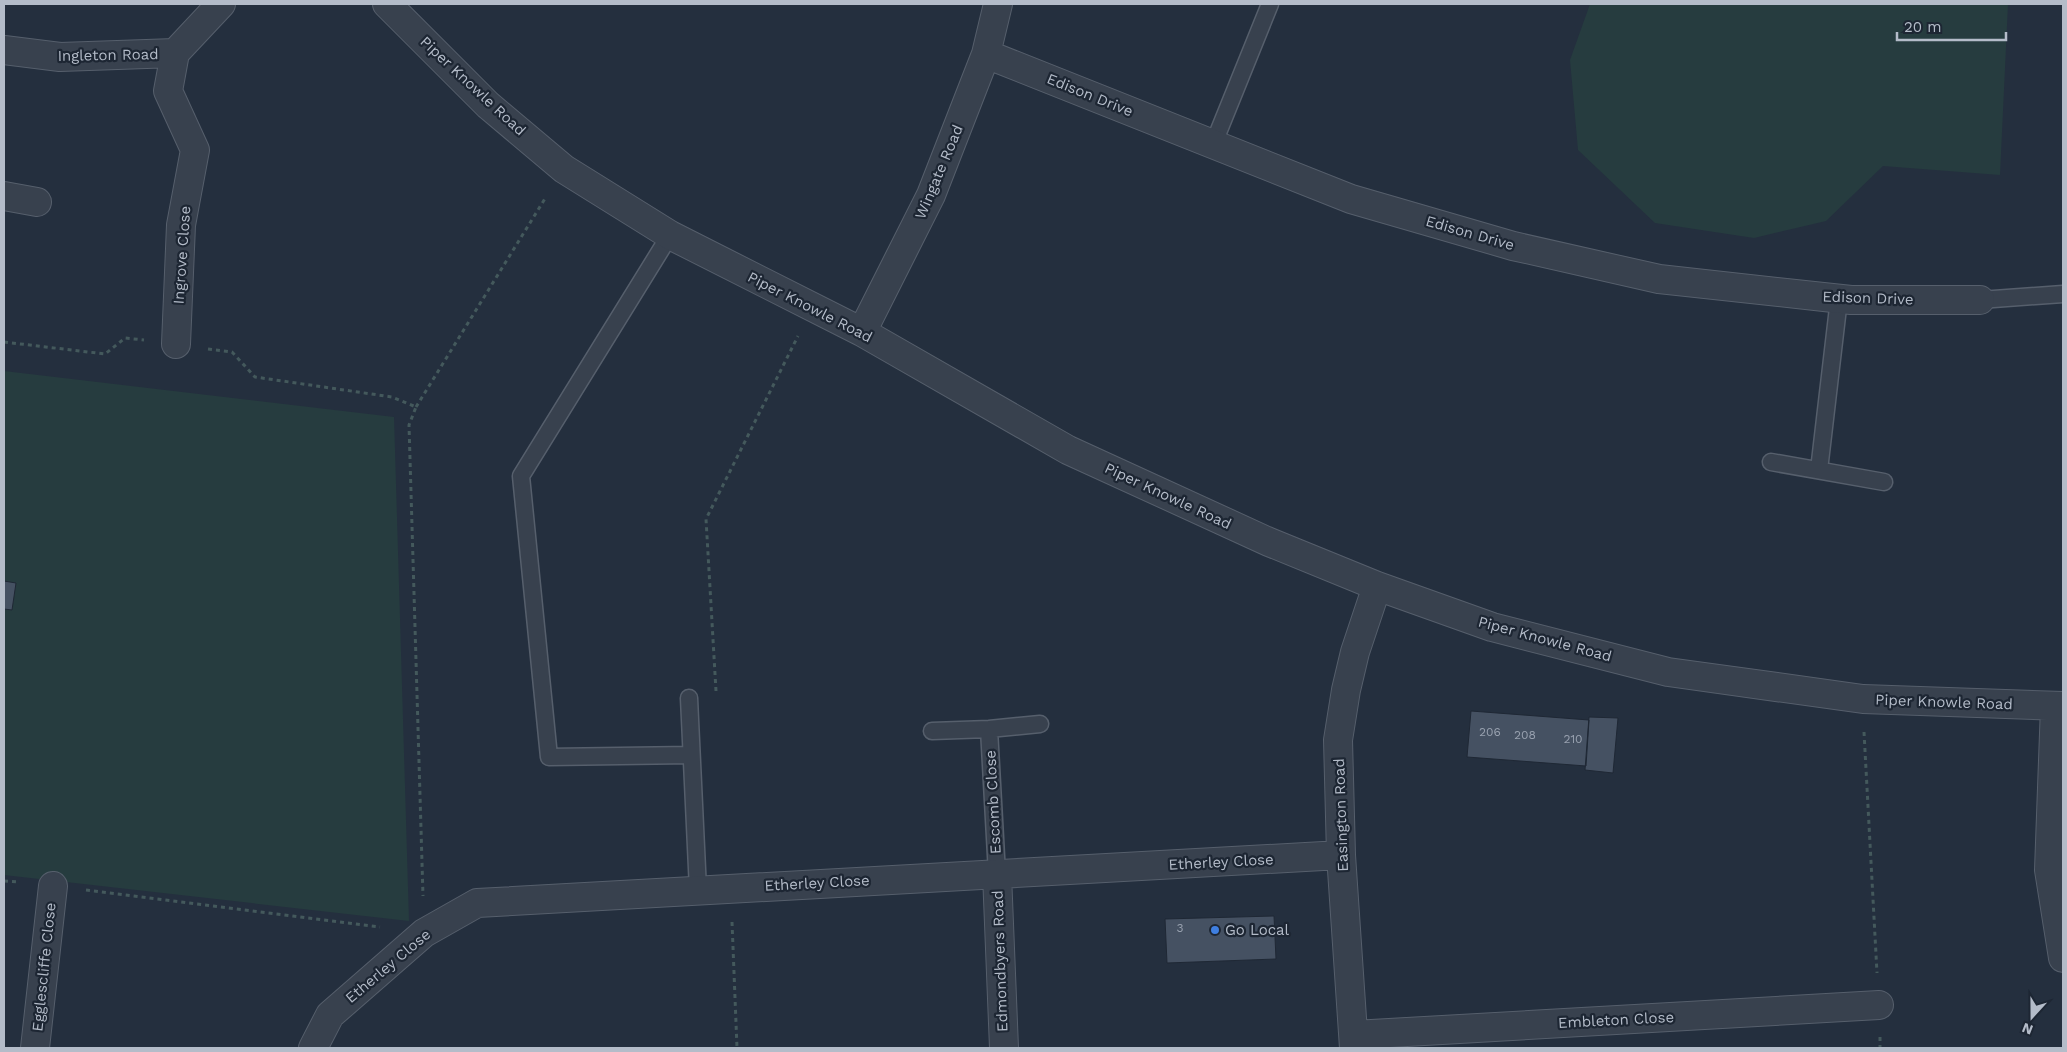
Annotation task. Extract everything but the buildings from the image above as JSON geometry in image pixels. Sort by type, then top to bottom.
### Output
[{"type":"street","name":"Ingleton Road","points":[[4,50],[60,57],[175,53],[221,4]]},
{"type":"street","name":"Piper Knowle Road","points":[[387,4],[488,105],[564,169],[670,235],[862,332],[1068,450],[1269,542],[1376,586],[1492,627],[1668,672],[1862,699],[2059,706]]},
{"type":"street","name":"Wingate Road","points":[[862,332],[931,195],[986,54],[998,4]]},
{"type":"street","name":"Ingrove Close","points":[[175,53],[168,91],[194,150],[181,225],[176,344]]},
{"type":"street","name":"Edison Drive","points":[[986,54],[1351,199],[1513,246],[1659,280],[1839,299],[1980,300]]},
{"type":"street","points":[[4,196],[37,202]]},
{"type":"street","name":"Easington Road","points":[[1354,1042],[1341,855],[1338,740],[1346,690],[1355,652],[1376,586]]},
{"type":"street","points":[[2059,706],[2049,870],[2063,958]]},
{"type":"street","name":"Etherley Close","points":[[313,1048],[330,1015],[424,933],[477,903],[1341,855]]},
{"type":"street","name":"Edmondbyers Road","points":[[997,874],[1004,1048]]},
{"type":"street","name":"Egglescliffe Close","points":[[35,1048],[53,886]]},
{"type":"street","name":"Embleton Close","points":[[1354,1042],[1879,1005]]},
{"type":"lane","points":[[1213,145],[1270,4]]},
{"type":"lane","points":[[670,235],[521,476],[549,757],[691,755]]},
{"type":"lane","points":[[1980,300],[2063,294]]},
{"type":"lane","points":[[1819,470],[1839,299]]},
{"type":"lane","points":[[1771,462],[1884,482]]},
{"type":"lane","points":[[689,698],[698,890]]},
{"type":"lane","name":"Escomb Close","points":[[932,732],[990,730],[1040,724]]},
{"type":"lane","name":"Escomb Close","points":[[990,730],[997,874]]},
{"type":"path","points":[[4,881],[424,933],[409,425],[416,407],[564,169]]},
{"type":"path","points":[[689,698],[717,691],[706,519],[813,307]]},
{"type":"path","points":[[4,342],[105,354],[126,338],[232,352],[255,378],[392,397],[416,407]]},
{"type":"path","points":[[1862,699],[1880,1048]]},
{"type":"path","points":[[730,888],[737,1048]]},
{"type":"green space","points":[[1590,4],[2008,4],[2000,175],[1883,166],[1826,221],[1754,238],[1655,223],[1578,150],[1570,60]]},
{"type":"green space","points":[[4,371],[394,417],[409,921],[4,875]]},
{"type":"place","name":"Go Local","points":[[1215,930]]}]
